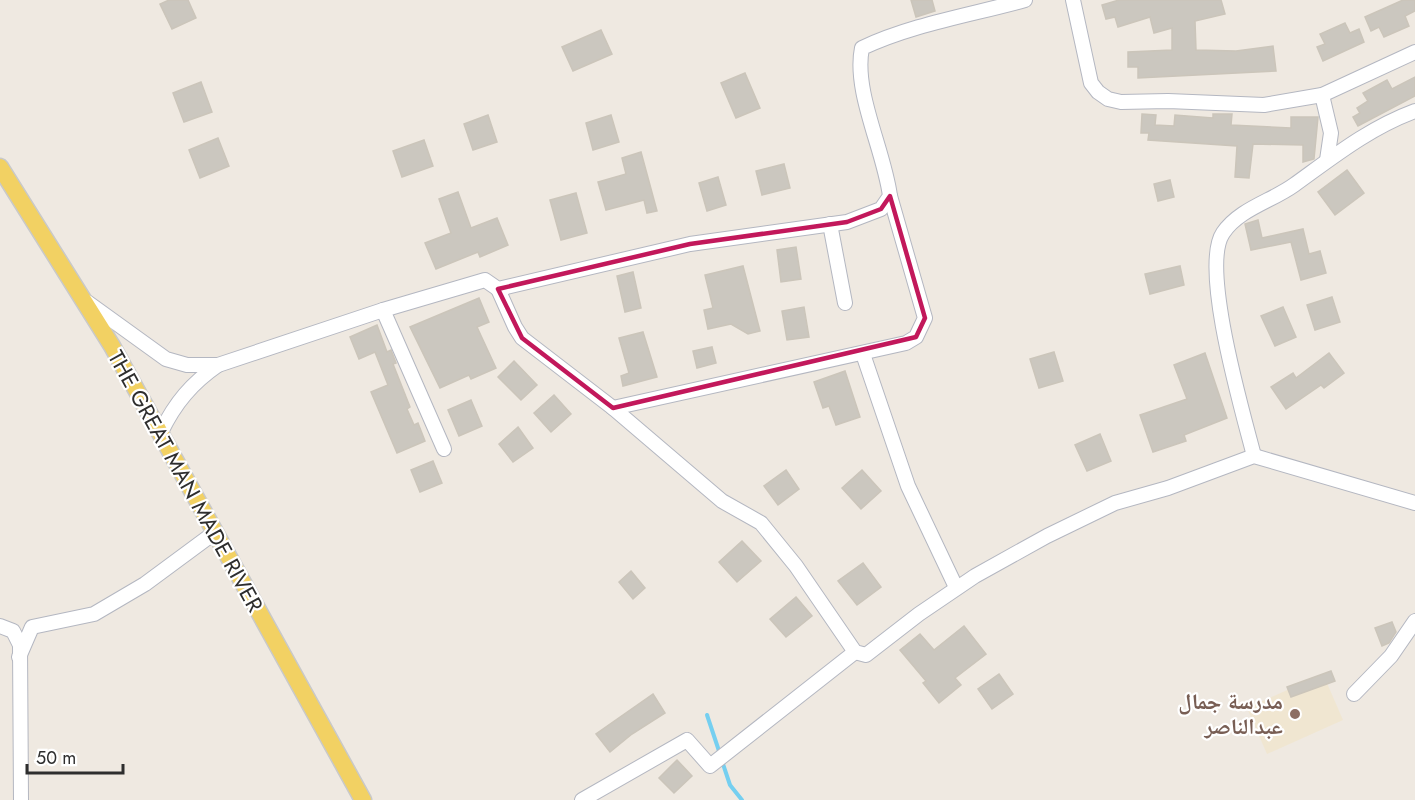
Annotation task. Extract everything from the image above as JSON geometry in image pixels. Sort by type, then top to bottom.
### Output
[{"type":"main road","name":"THE GREAT MAN MADE RIVER","points":[[0,167],[112,346],[363,800]]},
{"type":"street","points":[[613,408],[863,354],[906,343],[916,338],[923,328],[925,318],[863,94],[858,66],[862,48],[886,37],[916,28],[1025,0]]},
{"type":"street","points":[[1073,0],[1091,83],[1108,99],[1121,102],[1168,101],[1264,105],[1322,95],[1415,52]]},
{"type":"street","points":[[1322,95],[1330,133],[1327,160]]},
{"type":"street","points":[[1254,456],[1232,366],[1216,280],[1216,248],[1222,234],[1232,222],[1293,186],[1371,131],[1415,111]]},
{"type":"street","points":[[498,289],[690,244],[847,222],[881,209],[890,196]]},
{"type":"street","points":[[830,224],[845,303]]},
{"type":"street","points":[[161,432],[172,409],[184,394],[198,379],[219,365],[383,310],[485,280],[498,289],[522,338],[613,408],[722,501],[761,523],[796,566],[855,652],[866,655],[919,614],[975,576],[1047,536],[1115,503],[1168,488],[1254,456],[1350,482],[1415,503]]},
{"type":"street","points":[[81,297],[166,359],[177,364],[219,365]]},
{"type":"street","points":[[383,310],[444,449]]},
{"type":"street","points":[[863,354],[908,486],[954,583]]},
{"type":"street","points":[[20,657],[32,627],[94,614],[145,584],[214,533]]},
{"type":"street","points":[[1354,694],[1391,656],[1415,621]]},
{"type":"street","points":[[0,626],[13,632],[17,637],[20,657],[21,800]]},
{"type":"street","points":[[582,800],[687,740],[710,766],[855,652]]},
{"type":"highlighted area","points":[[890,196],[925,318],[916,337],[613,408],[522,338],[498,289],[690,244],[847,222],[881,209]]},
{"type":"shaded area","name":"مدرسة جمال عبدالناصر","points":[[1323,674],[1343,720],[1267,754],[1247,708]]},
{"type":"building","points":[[169,0],[188,0],[196,18],[172,29],[160,4]]},
{"type":"building","points":[[911,0],[932,0],[935,11],[916,17]]},
{"type":"building","points":[[1119,0],[1221,0],[1225,14],[1195,21],[1196,50],[1236,51],[1273,46],[1276,71],[1138,78],[1138,67],[1128,67],[1128,52],[1172,50],[1172,28],[1154,33],[1150,17],[1118,27],[1115,17],[1106,19],[1102,5]]},
{"type":"building","points":[[1403,0],[1415,0],[1415,11],[1405,16],[1409,26],[1384,37],[1379,27],[1371,31],[1365,17]]},
{"type":"building","points":[[1345,23],[1350,33],[1359,29],[1364,42],[1323,61],[1317,47],[1325,44],[1320,34]]},
{"type":"building","points":[[601,30],[612,54],[573,71],[562,47]]},
{"type":"building","points":[[745,73],[760,108],[736,118],[721,83]]},
{"type":"building","points":[[1415,77],[1415,96],[1358,126],[1353,117],[1360,113],[1357,108],[1368,101],[1363,93],[1387,80],[1392,89]]},
{"type":"building","points":[[201,82],[212,112],[184,122],[173,93]]},
{"type":"building","points":[[1142,114],[1156,115],[1155,125],[1174,126],[1175,115],[1213,118],[1213,114],[1232,114],[1231,125],[1291,128],[1291,117],[1318,117],[1314,159],[1303,162],[1303,145],[1253,144],[1249,178],[1235,177],[1237,146],[1148,140],[1149,133],[1141,133]]},
{"type":"building","points":[[488,115],[497,142],[473,150],[464,124]]},
{"type":"building","points":[[611,115],[619,142],[593,150],[586,123]]},
{"type":"building","points":[[218,138],[229,166],[200,178],[189,150]]},
{"type":"building","points":[[424,140],[433,166],[402,177],[393,151]]},
{"type":"building","points":[[641,152],[657,211],[647,213],[644,200],[606,210],[598,182],[626,174],[622,158]]},
{"type":"building","points":[[784,164],[790,188],[762,195],[756,171]]},
{"type":"building","points":[[1347,170],[1364,193],[1335,215],[1318,192]]},
{"type":"building","points":[[718,177],[726,205],[707,211],[699,183]]},
{"type":"building","points":[[1170,180],[1174,197],[1158,201],[1154,184]]},
{"type":"building","points":[[458,192],[471,228],[497,218],[508,245],[480,257],[478,252],[436,269],[425,243],[451,233],[439,199]]},
{"type":"building","points":[[576,193],[587,233],[561,240],[550,200]]},
{"type":"building","points":[[1258,220],[1262,238],[1303,229],[1309,254],[1320,251],[1326,273],[1301,280],[1291,242],[1251,250],[1245,224]]},
{"type":"building","points":[[796,247],[801,279],[781,282],[777,250]]},
{"type":"building","points":[[743,266],[760,331],[748,334],[731,324],[708,329],[704,310],[713,308],[705,275]]},
{"type":"building","points":[[1180,266],[1184,285],[1150,294],[1145,274]]},
{"type":"building","points":[[633,272],[641,308],[625,312],[617,276]]},
{"type":"building","points":[[1332,297],[1340,322],[1315,330],[1307,305]]},
{"type":"building","points":[[479,298],[489,322],[477,327],[496,368],[471,379],[469,375],[440,388],[410,327]]},
{"type":"building","points":[[804,307],[809,337],[787,340],[782,311]]},
{"type":"building","points":[[1283,307],[1296,337],[1275,346],[1261,316]]},
{"type":"building","points":[[377,325],[387,352],[391,350],[396,363],[393,364],[410,407],[407,409],[414,425],[418,423],[425,441],[397,453],[371,392],[388,385],[375,352],[359,359],[350,337]]},
{"type":"building","points":[[643,332],[657,377],[623,386],[621,376],[629,373],[619,338]]},
{"type":"building","points":[[712,347],[716,363],[697,368],[693,351]]},
{"type":"building","points":[[1054,352],[1063,381],[1039,388],[1030,359]]},
{"type":"building","points":[[1205,353],[1227,418],[1184,435],[1186,441],[1153,452],[1140,415],[1187,399],[1174,365]]},
{"type":"building","points":[[1329,353],[1344,373],[1324,388],[1321,385],[1286,409],[1271,387],[1293,373],[1296,378]]},
{"type":"building","points":[[514,361],[537,385],[521,400],[498,377]]},
{"type":"building","points":[[845,371],[860,417],[836,425],[829,406],[823,408],[814,382]]},
{"type":"building","points":[[554,395],[571,414],[551,432],[534,413]]},
{"type":"building","points":[[471,400],[482,426],[459,436],[448,410]]},
{"type":"building","points":[[518,427],[533,448],[513,462],[499,444]]},
{"type":"building","points":[[1100,434],[1111,461],[1087,471],[1075,445]]},
{"type":"building","points":[[433,461],[442,483],[420,492],[411,470]]},
{"type":"building","points":[[786,470],[799,489],[778,505],[764,486]]},
{"type":"building","points":[[862,470],[881,491],[861,509],[842,488]]},
{"type":"building","points":[[742,541],[761,561],[737,582],[719,562]]},
{"type":"building","points":[[863,563],[881,587],[857,605],[838,581]]},
{"type":"building","points":[[631,571],[645,588],[633,599],[619,582]]},
{"type":"building","points":[[796,597],[812,616],[786,637],[770,619]]},
{"type":"building","points":[[1392,622],[1396,632],[1389,643],[1382,646],[1375,628]]},
{"type":"building","points":[[964,626],[986,654],[955,678],[961,685],[939,703],[923,683],[926,681],[900,650],[920,634],[934,650]]},
{"type":"building","points":[[1331,671],[1335,681],[1291,697],[1287,687]]},
{"type":"building","points":[[999,674],[1013,694],[992,709],[978,689]]},
{"type":"building","points":[[653,694],[665,713],[632,734],[610,752],[596,734]]},
{"type":"building","points":[[677,760],[692,776],[674,793],[659,778]]},
{"type":"waterway","points":[[707,715],[720,754]]},
{"type":"waterway","points":[[722,761],[730,785],[742,800]]},
{"type":"place","name":"مدرسة جمال عبدالناصر","points":[[1295,714]]}]
